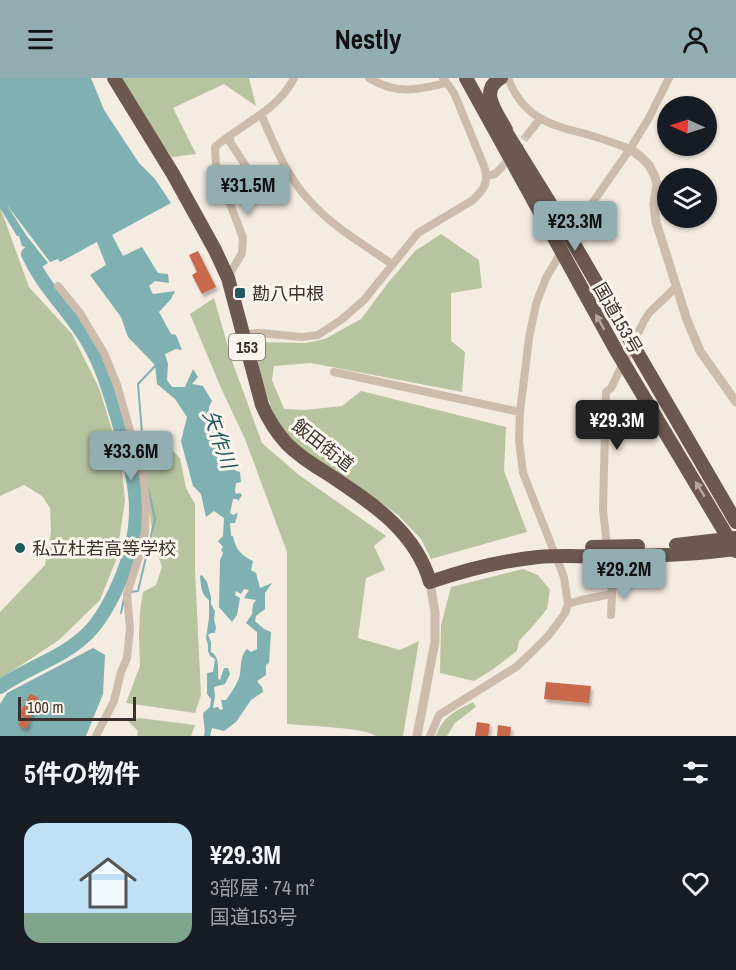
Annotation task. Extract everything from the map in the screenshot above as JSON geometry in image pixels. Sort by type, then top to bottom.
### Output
[{"type":"highway","name":"飯田街道","points":[[114,78],[173,174],[228,278],[262,405],[277,432],[305,459],[363,497],[394,522],[407,538],[429,578]]},
{"type":"highway","points":[[464,78],[474,85]]},
{"type":"highway","points":[[501,78],[490,88],[490,97],[513,145]]},
{"type":"highway","name":"国道153号","points":[[474,85],[553,208],[736,522]]},
{"type":"highway","name":"国道153号","points":[[474,85],[617,352],[735,545]]},
{"type":"highway","name":"国道153号","points":[[429,578],[482,559],[531,550],[735,545]]},
{"type":"street","points":[[228,278],[242,253],[243,238],[216,168],[215,147],[282,96],[294,78]]},
{"type":"street","points":[[244,334],[260,333],[302,337],[318,335],[341,320],[364,300],[418,233],[473,200],[486,182],[487,176],[454,93],[445,80],[420,89],[391,88],[369,78]]},
{"type":"street","points":[[508,78],[520,101],[540,119],[567,130],[630,149],[649,165],[657,184],[654,204],[656,222],[687,320],[700,351],[736,402]]},
{"type":"street","points":[[430,736],[439,715],[516,667],[548,636],[565,613],[568,604],[564,577],[523,473],[519,441],[520,412],[529,338],[536,304],[552,267],[577,225],[630,149],[669,78]]},
{"type":"street","points":[[261,114],[285,167],[306,198],[339,228],[392,264]]},
{"type":"street","points":[[528,134],[540,119]]},
{"type":"street","points":[[230,136],[230,142],[257,182],[285,167]]},
{"type":"street","points":[[487,176],[495,174],[501,168]]},
{"type":"street","points":[[58,286],[80,313],[104,354],[117,385],[144,479],[145,533],[127,594],[130,629],[127,658],[114,701],[96,736]]},
{"type":"street","points":[[611,615],[611,590],[603,509],[606,392],[611,388],[649,313],[676,286]]},
{"type":"street","points":[[334,372],[520,412]]},
{"type":"street","name":"飯田街道","points":[[417,736],[435,641],[435,612],[429,578]]},
{"type":"street","points":[[568,604],[611,590]]},
{"type":"green space","points":[[113,78],[249,78],[256,106],[224,84],[173,108],[196,154],[172,157]]},
{"type":"green space","points":[[0,207],[29,287],[72,334],[99,388],[121,459],[125,501],[116,560],[100,600],[59,640],[0,679],[0,612],[45,565],[51,532],[50,508],[42,496],[24,485],[0,496]]},
{"type":"green space","points":[[441,234],[479,260],[482,288],[451,293],[451,341],[465,352],[462,392],[311,363],[274,366],[272,380],[284,409],[305,410],[342,406],[361,391],[506,427],[504,471],[527,532],[431,559],[421,539],[398,515],[342,475],[301,452],[279,427],[263,386],[254,342],[306,343],[325,339],[361,319],[415,251]]},
{"type":"green space","points":[[214,298],[232,361],[262,443],[299,475],[386,536],[374,546],[385,570],[366,578],[358,638],[400,650],[419,641],[403,736],[376,736],[347,729],[287,724],[287,552],[245,439],[190,314]]},
{"type":"green space","points":[[165,431],[168,446],[180,458],[186,488],[195,504],[195,570],[201,695],[195,713],[126,703],[140,666],[139,635],[143,592],[156,585],[162,567],[153,541],[143,451],[151,433]]},
{"type":"green space","points":[[523,569],[538,575],[550,590],[547,609],[519,641],[517,651],[474,681],[440,673],[441,625],[451,587]]},
{"type":"green space","points":[[473,702],[476,707],[455,723],[447,736],[436,736],[446,719]]},
{"type":"green space","points":[[139,718],[195,725],[191,736],[137,736],[138,731],[128,721]]},
{"type":"water","points":[[0,78],[91,78],[104,110],[139,163],[155,179],[171,203],[112,235],[123,256],[142,247],[158,273],[168,274],[169,283],[155,281],[149,286],[153,294],[175,291],[159,312],[171,334],[176,335],[182,350],[176,349],[165,354],[168,364],[167,380],[172,387],[185,387],[193,369],[198,377],[192,384],[203,386],[212,401],[209,407],[208,430],[213,432],[218,428],[220,430],[215,436],[231,449],[230,463],[233,469],[240,472],[241,482],[236,483],[235,490],[236,494],[242,495],[238,501],[233,499],[230,513],[233,515],[238,513],[235,523],[230,523],[231,536],[240,551],[253,561],[251,570],[256,573],[260,588],[272,583],[265,593],[265,609],[256,616],[255,621],[271,632],[266,675],[257,681],[263,692],[251,700],[236,722],[224,731],[212,728],[210,736],[204,736],[203,713],[210,707],[211,699],[207,694],[207,673],[213,672],[215,659],[208,651],[206,638],[209,600],[203,592],[200,576],[202,575],[207,582],[211,604],[215,611],[215,633],[208,635],[211,652],[217,660],[218,679],[220,680],[224,668],[228,668],[230,674],[225,684],[214,687],[213,708],[223,709],[221,700],[226,700],[239,678],[244,652],[247,649],[251,652],[257,649],[257,632],[246,623],[252,614],[256,600],[244,598],[249,590],[244,589],[241,594],[236,591],[235,595],[240,598],[237,615],[232,622],[219,607],[220,560],[223,547],[218,541],[223,536],[224,518],[214,511],[206,517],[201,494],[193,486],[181,441],[187,417],[175,399],[157,384],[155,365],[128,337],[121,317],[90,275],[106,265],[97,242],[60,262],[58,259],[50,262],[7,205],[26,235],[48,263],[32,273],[28,267],[25,247],[22,246],[19,236],[0,208]]},
{"type":"water","points":[[93,648],[105,655],[103,694],[86,736],[0,736],[0,704],[7,693]]},
{"type":"building","points":[[198,251],[216,287],[202,294],[192,275],[197,272],[189,255]]},
{"type":"building","points":[[546,682],[591,686],[589,703],[544,699]]},
{"type":"building","points":[[30,694],[38,697],[34,707],[25,703]]},
{"type":"building","points":[[24,705],[34,709],[29,720],[19,715]]},
{"type":"building","points":[[21,718],[30,721],[26,729],[18,725]]},
{"type":"building","points":[[477,722],[490,724],[488,736],[475,736]]},
{"type":"building","points":[[498,725],[511,727],[510,736],[497,736]]},
{"type":"waterway","name":"矢作川","points":[[0,687],[56,656],[78,642],[93,628],[106,610],[119,583],[128,560],[136,520],[136,502],[130,463],[102,372],[82,332],[41,278],[28,254]]},
{"type":"waterway","points":[[145,470],[138,384],[157,364]]},
{"type":"waterway","points":[[131,592],[138,591],[155,519],[148,487]]},
{"type":"waterway","points":[[121,613],[124,599]]},
{"type":"tunnel","points":[[501,168],[528,134]]},
{"type":"place","name":"勘八中根","points":[[240,293]]},
{"type":"place","name":"私立杜若高等学校","points":[[20,548]]}]
